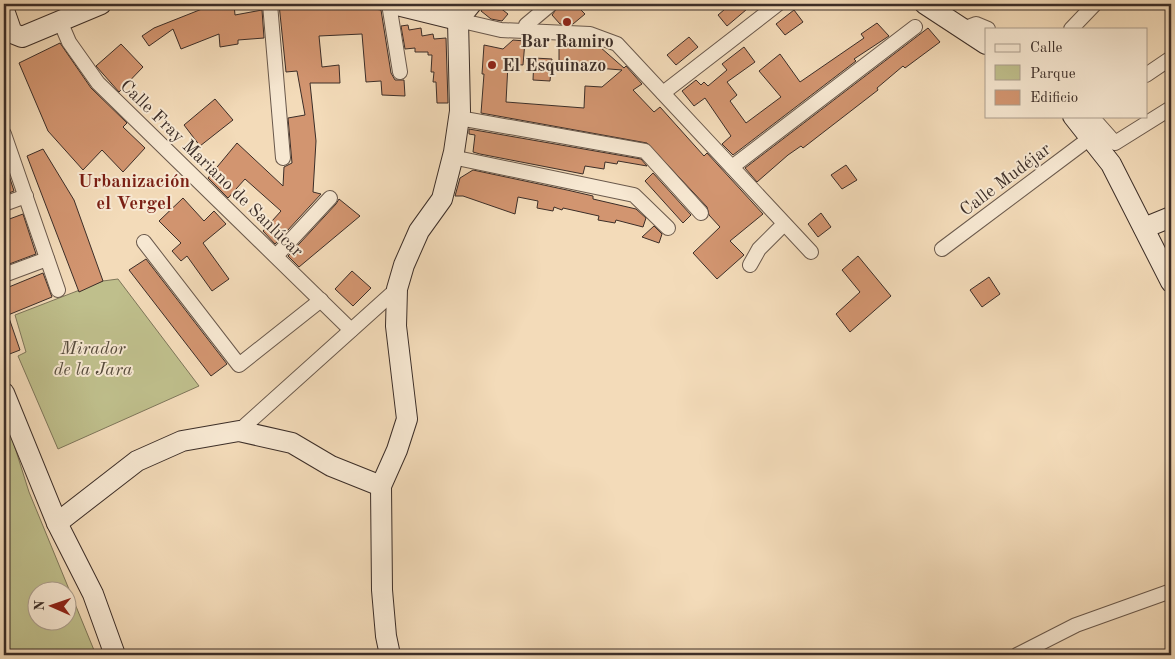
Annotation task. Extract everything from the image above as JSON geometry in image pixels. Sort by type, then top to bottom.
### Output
[{"type":"street","points":[[4,10],[12,33],[22,37],[101,4]]},
{"type":"street","points":[[270,4],[284,158]]},
{"type":"street","points":[[400,72],[391,4],[501,30],[590,34],[617,44],[811,252]]},
{"type":"street","points":[[390,655],[382,590],[381,486],[397,450],[407,419],[396,326],[397,289],[404,264],[419,231],[442,199],[459,118],[458,20],[471,4]]},
{"type":"street","points":[[525,31],[526,25],[551,4]]},
{"type":"street","points":[[663,93],[778,4]]},
{"type":"street","points":[[925,4],[985,43]]},
{"type":"street","points":[[1072,28],[1095,4]]},
{"type":"street","name":"Calle Fray Mariano de Sanlúcar","points":[[60,21],[69,42],[98,83],[351,330]]},
{"type":"street","points":[[963,29],[976,24],[986,28]]},
{"type":"street","points":[[732,167],[915,27]]},
{"type":"street","points":[[1148,75],[1171,58]]},
{"type":"street","points":[[1081,118],[1115,143],[1171,108]]},
{"type":"street","points":[[459,118],[645,151],[701,213]]},
{"type":"street","points":[[1080,118],[1090,138],[1110,164],[1171,282]]},
{"type":"street","points":[[4,134],[58,290]]},
{"type":"street","name":"Calle Mudéjar","points":[[942,249],[1090,138]]},
{"type":"street","points":[[452,157],[634,195],[668,228]]},
{"type":"street","points":[[4,204],[26,196]]},
{"type":"street","points":[[276,256],[330,198]]},
{"type":"street","points":[[1144,228],[1171,217]]},
{"type":"street","points":[[750,265],[759,249],[784,224]]},
{"type":"street","points":[[144,242],[239,365],[321,300]]},
{"type":"street","points":[[4,275],[47,259]]},
{"type":"street","points":[[239,431],[397,289]]},
{"type":"street","points":[[4,393],[57,524],[93,594],[115,655]]},
{"type":"street","points":[[57,524],[137,461],[182,441],[239,431],[292,443],[331,466],[381,486]]},
{"type":"street","points":[[1018,655],[1076,625],[1171,591]]},
{"type":"green space","name":"Mirador de la Jara","points":[[118,279],[199,386],[58,449],[18,356],[26,352],[15,315],[103,281]]},
{"type":"green space","points":[[4,413],[29,492],[66,582],[28,582],[28,632],[78,632],[78,611],[96,655],[4,655]]},
{"type":"building","points":[[206,4],[234,4],[235,15],[262,10],[264,38],[238,40],[238,44],[220,47],[219,34],[181,49],[173,29],[149,46],[142,36],[154,28],[207,7]]},
{"type":"building","points":[[279,4],[350,5],[381,10],[391,73],[395,80],[404,80],[405,96],[382,95],[381,81],[366,82],[362,34],[319,36],[322,67],[339,65],[340,83],[310,83],[316,141],[313,192],[321,194],[275,244],[263,231],[281,211],[245,179],[228,198],[208,178],[237,143],[283,186],[284,167],[292,163],[288,118],[305,115],[297,71],[286,72]]},
{"type":"building","points":[[486,4],[495,4],[508,14],[502,21],[491,19],[481,11]]},
{"type":"building","name":"Bar Ramiro","points":[[560,4],[575,4],[585,14],[573,24],[560,24],[552,15]]},
{"type":"building","points":[[731,4],[753,4],[727,26],[718,15]]},
{"type":"building","points":[[794,10],[803,22],[785,35],[776,24]]},
{"type":"building","points":[[877,23],[889,36],[854,59],[856,61],[733,155],[722,144],[731,136],[705,98],[694,106],[682,91],[696,80],[701,85],[704,82],[708,86],[727,70],[722,64],[744,47],[755,62],[727,82],[737,95],[730,101],[746,123],[781,97],[759,71],[780,54],[800,82],[864,38],[861,34]]},
{"type":"building","points":[[408,25],[409,30],[421,28],[422,36],[433,34],[434,39],[446,38],[448,103],[437,103],[436,82],[433,82],[434,72],[431,72],[432,55],[428,55],[428,52],[415,52],[415,48],[405,49],[401,26]]},
{"type":"building","points":[[928,28],[940,42],[905,68],[903,66],[877,88],[878,90],[803,148],[801,146],[788,155],[757,182],[745,168]]},
{"type":"building","points":[[689,37],[698,47],[676,65],[667,55]]},
{"type":"building","points":[[513,40],[525,41],[523,65],[508,64],[506,102],[584,108],[585,86],[602,87],[622,70],[559,65],[559,42],[579,44],[579,47],[600,47],[624,68],[626,66],[642,84],[633,90],[654,112],[660,107],[704,156],[707,153],[763,214],[730,241],[744,255],[717,279],[693,253],[720,227],[709,215],[707,207],[647,143],[481,113],[484,45],[503,49]]},
{"type":"building","points":[[60,43],[91,88],[127,123],[123,127],[145,148],[123,172],[102,150],[83,170],[48,131],[19,63]]},
{"type":"building","points":[[121,44],[143,67],[119,92],[96,66]]},
{"type":"building","points":[[534,58],[552,59],[550,81],[533,80]]},
{"type":"building","points":[[215,99],[233,120],[200,146],[184,125]]},
{"type":"building","points":[[469,129],[641,159],[647,166],[618,161],[617,164],[605,162],[604,169],[585,166],[583,174],[480,154],[473,152],[475,135],[469,134]]},
{"type":"building","points":[[43,149],[74,200],[103,281],[79,292],[27,156]]},
{"type":"building","points":[[4,160],[14,191],[4,195]]},
{"type":"building","points":[[846,165],[857,180],[842,189],[831,175]]},
{"type":"building","points":[[473,170],[593,196],[593,199],[636,209],[646,218],[643,227],[616,220],[615,223],[598,220],[599,216],[563,208],[562,210],[554,207],[553,211],[537,208],[538,201],[518,197],[515,214],[463,196],[455,196],[460,178]]},
{"type":"building","points":[[653,173],[691,215],[683,223],[645,181]]},
{"type":"building","points":[[183,198],[204,221],[214,211],[226,224],[203,243],[229,279],[212,291],[187,256],[181,261],[172,251],[181,243],[159,221]]},
{"type":"building","points":[[339,199],[360,216],[299,267],[288,256]]},
{"type":"building","points":[[821,213],[831,227],[818,237],[808,224]]},
{"type":"building","points":[[23,214],[36,254],[4,266],[4,221]]},
{"type":"building","points":[[654,226],[662,234],[659,243],[642,237]]},
{"type":"building","points":[[858,256],[891,296],[850,332],[836,314],[860,292],[842,270]]},
{"type":"building","points":[[146,259],[227,364],[211,376],[129,270]]},
{"type":"building","points":[[352,271],[371,288],[353,306],[335,289]]},
{"type":"building","points":[[43,273],[52,297],[8,315],[20,350],[7,355],[4,347],[4,289]]},
{"type":"building","points":[[989,277],[1000,294],[982,307],[970,290]]},
{"type":"place","name":"Bar Ramiro","points":[[567,22]]},
{"type":"place","name":"El Esquinazo","points":[[492,65]]},
{"type":"district","name":"Urbanización el Vergel","points":[[134,191]]}]
